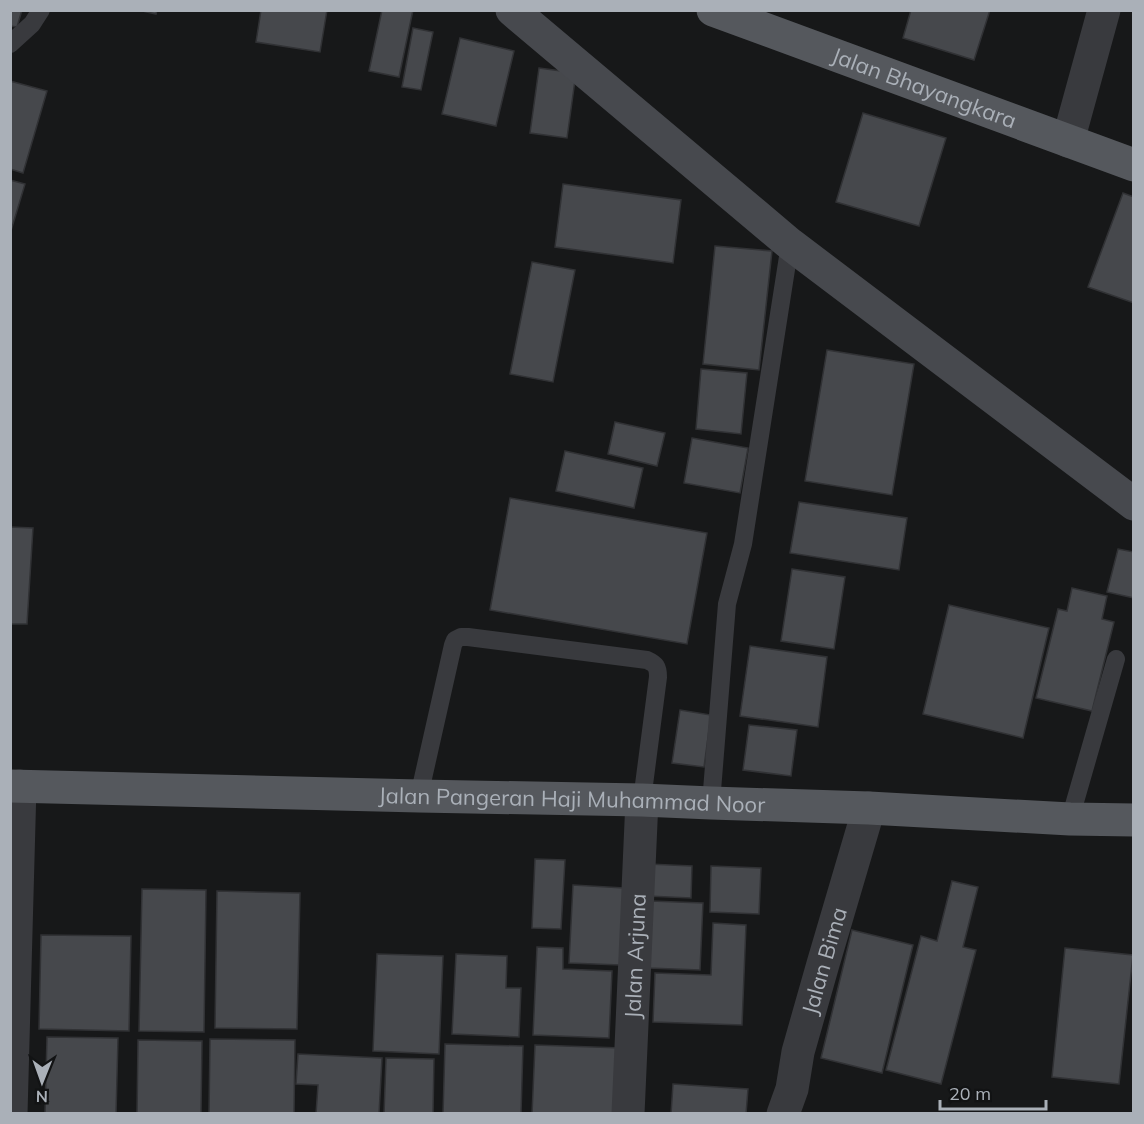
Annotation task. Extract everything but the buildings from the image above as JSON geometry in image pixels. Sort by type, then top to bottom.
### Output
[{"type":"main road","name":"Jalan Bhayangkara","points":[[713,10],[1134,165]]},
{"type":"main road","name":"Jalan Pangeran Haji Muhammad Noor","points":[[15,786],[642,800],[1134,820]]},
{"type":"street","points":[[1068,141],[1104,10]]},
{"type":"street","points":[[525,17],[790,244],[1134,504]]},
{"type":"street","points":[[11,1113],[15,786]]},
{"type":"street","name":"Jalan Arjuna","points":[[628,1113],[642,800]]},
{"type":"street","name":"Jalan Bima","points":[[783,1113],[792,1089],[798,1052],[869,808]]},
{"type":"lane","points":[[10,44],[33,24],[41,10]]},
{"type":"lane","points":[[711,803],[727,604],[743,544],[790,244]]},
{"type":"lane","points":[[419,796],[453,645],[460,637],[468,637],[647,660],[654,663],[658,669],[658,677],[642,800]]},
{"type":"lane","points":[[1070,819],[1116,659]]}]
